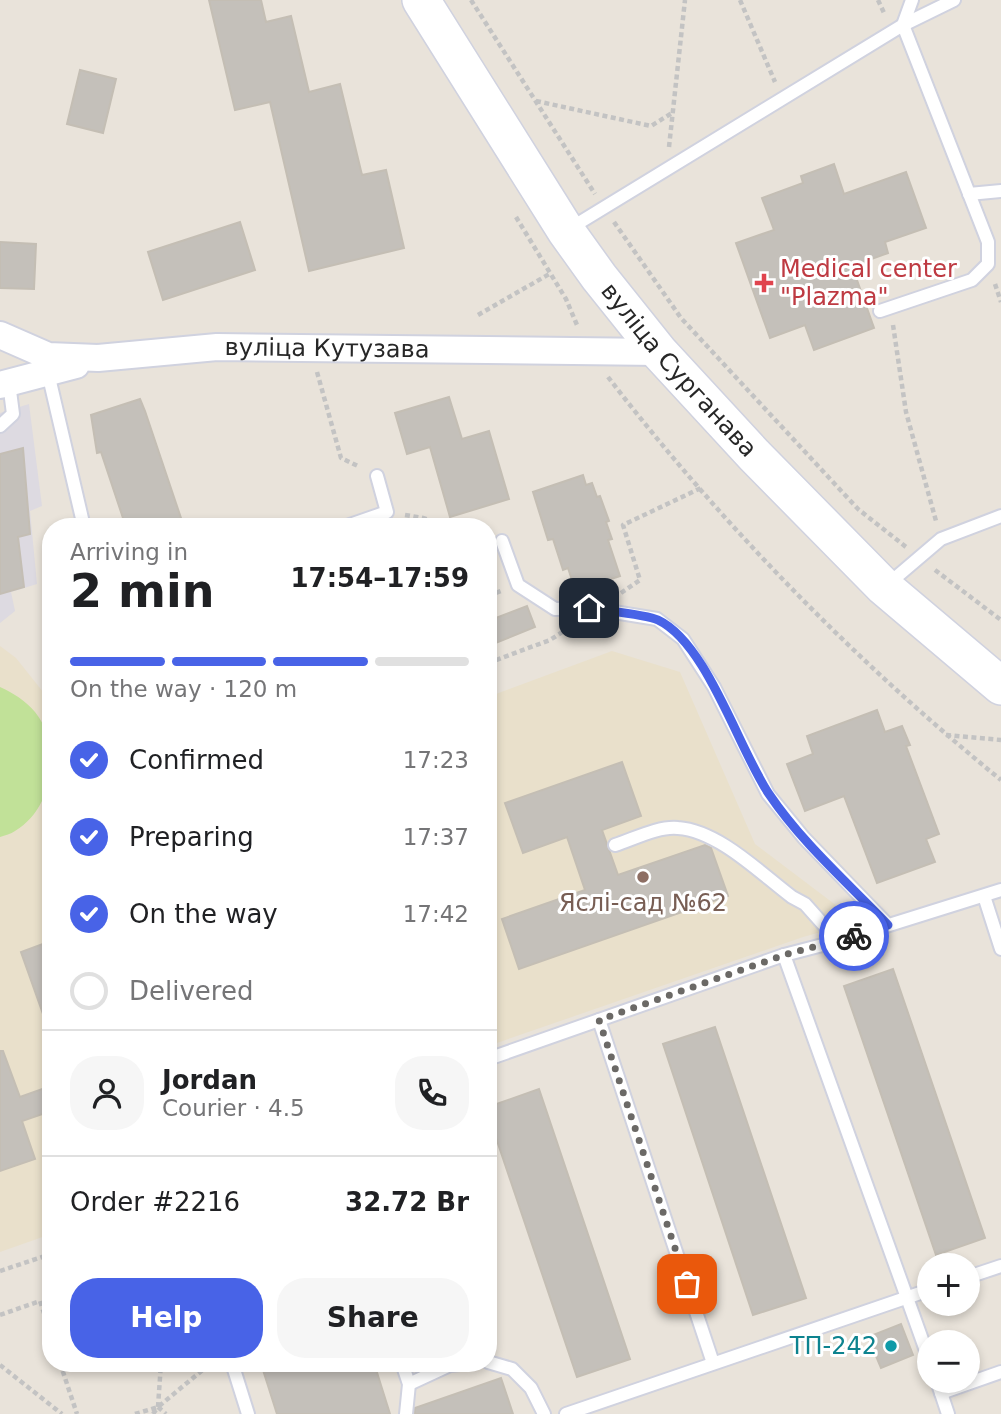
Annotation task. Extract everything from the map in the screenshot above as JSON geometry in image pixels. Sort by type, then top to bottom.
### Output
[{"type":"main road","name":"вуліца Сурганава","points":[[421,0],[566,231],[659,352],[754,455],[884,587],[1001,686]]},
{"type":"street","name":"вуліца Кутузава","points":[[0,335],[48,356],[97,358],[217,347],[587,349],[659,352]]},
{"type":"street","points":[[4,384],[97,358]]},
{"type":"lane","points":[[885,309],[972,280],[988,264],[988,242],[903,24],[912,0]]},
{"type":"lane","points":[[566,231],[903,24],[954,0]]},
{"type":"lane","points":[[969,194],[1001,191]]},
{"type":"lane","points":[[48,373],[81,518]]},
{"type":"lane","points":[[0,426],[13,414],[4,384]]},
{"type":"lane","points":[[370,518],[387,512],[377,475]]},
{"type":"lane","points":[[884,587],[941,539],[1001,516]]},
{"type":"lane","points":[[502,541],[518,585],[555,609],[597,609],[657,620],[683,639],[714,687],[768,793],[804,838],[888,925]]},
{"type":"lane","points":[[615,845],[677,827],[716,839],[805,904],[838,941]]},
{"type":"lane","points":[[497,1056],[784,955],[1001,890]]},
{"type":"lane","points":[[984,896],[1001,949]]},
{"type":"lane","points":[[784,955],[919,1330]]},
{"type":"lane","points":[[599,1020],[713,1363]]},
{"type":"lane","points":[[980,1273],[1001,1266]]},
{"type":"lane","points":[[566,1414],[917,1294]]},
{"type":"lane","points":[[497,1365],[512,1369],[531,1388],[544,1414]]},
{"type":"lane","points":[[235,1372],[248,1414]]},
{"type":"lane","points":[[405,1372],[409,1384],[406,1414]]},
{"type":"lane","points":[[409,1384],[435,1372]]},
{"type":"lane","points":[[980,1378],[1001,1373]]},
{"type":"lane","points":[[941,1393],[948,1414]]},
{"type":"path","points":[[471,0],[604,207],[681,318],[858,509],[1001,620]]},
{"type":"path","points":[[667,169],[685,0]]},
{"type":"path","points":[[740,0],[782,99]]},
{"type":"path","points":[[536,101],[650,126],[673,113]]},
{"type":"path","points":[[478,315],[551,273]]},
{"type":"path","points":[[566,299],[587,349],[648,428],[772,568],[945,734],[1001,780]]},
{"type":"path","points":[[885,309],[906,412],[941,539]]},
{"type":"path","points":[[311,348],[341,458],[377,475]]},
{"type":"path","points":[[497,660],[550,640],[640,580],[623,525],[701,488]]},
{"type":"path","points":[[945,734],[1001,740]]},
{"type":"path","points":[[0,1271],[42,1257]]},
{"type":"path","points":[[0,1315],[40,1301],[42,1307]]},
{"type":"path","points":[[0,1365],[61,1414]]},
{"type":"path","points":[[63,1372],[77,1414]]},
{"type":"path","points":[[158,1407],[160,1372]]},
{"type":"path","points":[[153,1414],[200,1372]]},
{"type":"path","points":[[135,1414],[158,1407]]},
{"type":"path","points":[[158,1407],[166,1414]]},
{"type":"shaded area","points":[[29,404],[42,506],[30,511],[37,584],[11,592],[15,611],[0,623],[0,413]]},
{"type":"shaded area","points":[[0,646],[16,658],[42,691],[42,1237],[0,1252]]},
{"type":"shaded area","name":"Яслі-сад №62","points":[[612,651],[680,672],[755,844],[841,909],[850,924],[803,937],[497,1043],[497,694]]},
{"type":"green space","points":[[0,687],[19,697],[42,723],[42,801],[28,821],[10,834],[0,837]]},
{"type":"building","points":[[209,0],[261,0],[266,22],[291,16],[309,92],[340,84],[362,175],[386,170],[404,248],[309,271],[270,102],[235,110]]},
{"type":"building","points":[[80,70],[116,79],[103,133],[67,124]]},
{"type":"building","points":[[834,164],[844,194],[906,172],[926,228],[885,242],[888,253],[852,266],[874,328],[814,350],[805,325],[770,338],[736,243],[774,230],[762,198],[803,183],[801,176]]},
{"type":"building","points":[[240,222],[255,270],[163,300],[148,252]]},
{"type":"building","points":[[0,242],[36,244],[34,289],[0,288]]},
{"type":"building","points":[[449,397],[462,439],[489,431],[509,499],[450,517],[430,447],[407,454],[395,413]]},
{"type":"building","points":[[140,399],[181,518],[123,518],[101,452],[97,453],[91,415]]},
{"type":"building","points":[[23,448],[30,534],[18,537],[24,587],[0,594],[0,454]]},
{"type":"building","points":[[583,475],[586,485],[592,483],[597,497],[600,496],[609,521],[606,522],[612,539],[608,540],[620,576],[580,589],[577,579],[572,580],[568,568],[563,570],[553,539],[548,540],[533,492]]},
{"type":"building","points":[[527,606],[535,627],[497,642],[497,618]]},
{"type":"building","points":[[877,710],[885,732],[902,726],[910,745],[906,746],[939,834],[926,839],[935,862],[877,883],[844,796],[805,811],[787,764],[813,754],[807,736]]},
{"type":"building","points":[[622,762],[641,816],[602,830],[618,875],[705,845],[711,848],[728,896],[519,969],[502,919],[585,890],[567,837],[523,853],[505,803]]},
{"type":"building","points":[[42,944],[42,1011],[21,952]]},
{"type":"building","points":[[893,969],[985,1238],[935,1253],[844,986]]},
{"type":"building","points":[[715,1027],[806,1298],[753,1315],[663,1044]]},
{"type":"building","points":[[0,1051],[3,1051],[20,1097],[42,1089],[42,1114],[22,1121],[35,1159],[0,1171]]},
{"type":"building","points":[[539,1089],[630,1359],[577,1377],[497,1141],[497,1104]]},
{"type":"building","name":"ТП-242","points":[[901,1324],[913,1355],[881,1368],[868,1337]]},
{"type":"building","points":[[264,1372],[377,1372],[390,1414],[277,1414]]},
{"type":"building","points":[[501,1378],[513,1414],[415,1414],[415,1408]]},
{"type":"way so far","points":[[687,1284],[599,1020],[784,955],[854,936]]},
{"type":"place","name":"Medical center \"Plazma\"","points":[[764,283]]},
{"type":"place","name":"Яслі-сад №62","points":[[643,877]]},
{"type":"place","name":"ТП-242","points":[[891,1346]]},
{"type":"route","points":[[589,608],[657,620],[683,639],[714,687],[768,793],[804,838],[888,925],[854,936]]}]
